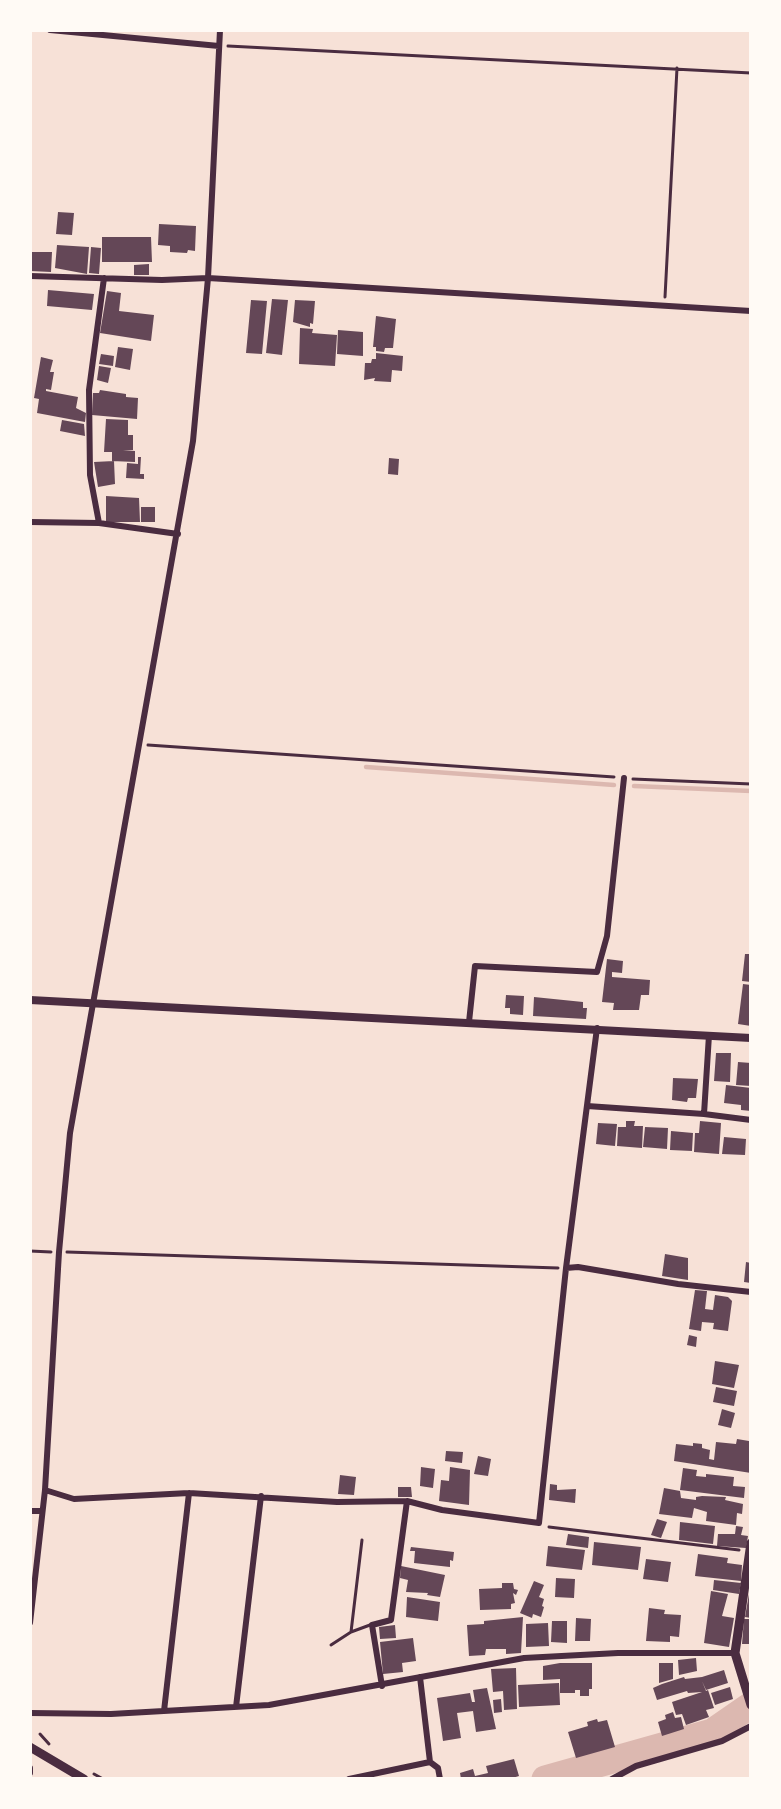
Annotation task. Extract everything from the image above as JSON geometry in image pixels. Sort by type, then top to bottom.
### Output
[{"type":"main road","points":[[750,1548],[749,1577],[735,1653],[750,1698]]},
{"type":"main road","points":[[30,1747],[84,1779]]},
{"type":"street","points":[[50,30],[219,46]]},
{"type":"street","points":[[30,1623],[45,1490],[59,1252],[70,1133],[141,744],[193,441],[208,278],[220,30]]},
{"type":"street","points":[[30,276],[208,278],[751,311]]},
{"type":"street","points":[[99,523],[90,475],[88,390],[104,278]]},
{"type":"street","points":[[30,522],[99,523],[178,534]]},
{"type":"street","points":[[469,1022],[475,966],[597,972],[607,936],[624,778]]},
{"type":"street","points":[[30,1000],[597,1028],[751,1038]]},
{"type":"street","points":[[45,1490],[74,1499],[189,1493],[337,1502],[407,1501],[442,1509],[538,1523],[566,1268],[597,1028]]},
{"type":"street","points":[[704,1114],[709,1035]]},
{"type":"street","points":[[587,1106],[704,1114],[751,1120]]},
{"type":"street","points":[[566,1268],[578,1267],[678,1284],[751,1292]]},
{"type":"street","points":[[164,1712],[189,1493]]},
{"type":"street","points":[[236,1707],[261,1496]]},
{"type":"street","points":[[382,1686],[372,1625],[391,1620],[407,1501]]},
{"type":"street","points":[[30,1510],[42,1511]]},
{"type":"street","points":[[30,1713],[111,1714],[269,1705],[524,1658],[618,1653],[735,1653]]},
{"type":"street","points":[[420,1677],[430,1762],[438,1768],[440,1779]]},
{"type":"street","points":[[612,1779],[636,1766],[722,1742],[751,1726]]},
{"type":"street","points":[[349,1779],[430,1762]]},
{"type":"street","points":[[30,1768],[30,1773]]},
{"type":"lane","points":[[351,1632],[362,1540]]},
{"type":"lane","points":[[332,1645],[351,1632],[372,1625]]},
{"type":"path","points":[[219,46],[751,73]]},
{"type":"path","points":[[665,305],[677,68]]},
{"type":"path","points":[[141,744],[624,778],[751,784]]},
{"type":"path","points":[[30,1251],[566,1268]]},
{"type":"path","points":[[538,1523],[549,1527],[750,1548]]},
{"type":"building","points":[[58,212],[74,213],[72,235],[56,234]]},
{"type":"building","points":[[159,224],[196,226],[195,251],[170,252],[170,246],[158,245]]},
{"type":"building","points":[[102,237],[151,237],[152,262],[102,262]]},
{"type":"building","points":[[57,245],[89,247],[87,274],[55,268]]},
{"type":"building","points":[[91,247],[101,248],[99,274],[89,273]]},
{"type":"building","points":[[30,252],[52,252],[51,272],[30,271]]},
{"type":"building","points":[[149,264],[149,275],[134,275],[134,265]]},
{"type":"building","points":[[48,290],[94,294],[92,310],[47,306]]},
{"type":"building","points":[[107,291],[121,293],[119,311],[154,315],[151,341],[100,333]]},
{"type":"building","points":[[272,299],[288,300],[282,355],[266,353]]},
{"type":"building","points":[[251,300],[267,301],[262,354],[246,353]]},
{"type":"building","points":[[295,300],[315,301],[313,324],[310,323],[310,327],[293,322]]},
{"type":"building","points":[[376,316],[396,319],[393,348],[385,348],[384,352],[376,351],[376,347],[373,347]]},
{"type":"building","points":[[300,328],[313,329],[312,333],[337,335],[335,366],[299,364]]},
{"type":"building","points":[[338,330],[363,332],[363,356],[337,354]]},
{"type":"building","points":[[118,347],[133,349],[130,370],[115,367]]},
{"type":"building","points":[[376,353],[403,356],[402,371],[392,370],[391,382],[374,381],[375,378],[364,380],[365,363],[371,363],[372,359],[376,359]]},
{"type":"building","points":[[101,354],[114,356],[113,366],[99,364]]},
{"type":"building","points":[[41,357],[53,360],[50,372],[54,372],[51,390],[46,389],[46,391],[78,397],[76,408],[86,413],[85,422],[37,413],[39,399],[34,398]]},
{"type":"building","points":[[99,366],[111,368],[108,383],[97,380]]},
{"type":"building","points":[[100,390],[138,398],[137,419],[92,415],[93,393],[99,393]]},
{"type":"building","points":[[106,419],[128,420],[128,435],[133,435],[133,450],[123,450],[135,451],[135,462],[112,461],[112,452],[104,452]]},
{"type":"building","points":[[62,420],[84,424],[85,436],[60,431]]},
{"type":"building","points":[[138,457],[141,457],[140,474],[144,474],[144,479],[126,478],[127,463],[138,464]]},
{"type":"building","points":[[389,458],[399,459],[398,475],[388,474]]},
{"type":"building","points":[[114,461],[115,484],[98,487],[94,462]]},
{"type":"building","points":[[106,496],[139,498],[140,522],[106,522]]},
{"type":"building","points":[[141,507],[155,507],[155,522],[141,522]]},
{"type":"building","points":[[745,954],[751,954],[751,982],[742,981]]},
{"type":"building","points":[[607,959],[623,961],[622,973],[612,972],[612,977],[650,980],[649,995],[641,995],[639,1010],[613,1010],[614,1003],[602,1002]]},
{"type":"building","points":[[743,984],[751,985],[751,1026],[738,1024]]},
{"type":"building","points":[[506,995],[524,996],[523,1015],[510,1014],[510,1008],[505,1008]]},
{"type":"building","points":[[534,997],[583,1002],[583,1008],[587,1008],[586,1019],[533,1016]]},
{"type":"building","points":[[716,1053],[731,1053],[730,1082],[714,1081]]},
{"type":"building","points":[[738,1062],[751,1063],[751,1086],[736,1085]]},
{"type":"building","points":[[673,1078],[698,1079],[696,1098],[688,1098],[687,1102],[672,1100]]},
{"type":"building","points":[[726,1085],[751,1088],[751,1111],[741,1110],[741,1105],[724,1103]]},
{"type":"building","points":[[626,1121],[635,1121],[634,1126],[643,1126],[642,1148],[617,1146],[618,1127],[626,1127]]},
{"type":"building","points":[[700,1121],[721,1123],[719,1154],[694,1152],[695,1133],[699,1133]]},
{"type":"building","points":[[598,1123],[617,1124],[615,1146],[596,1144]]},
{"type":"building","points":[[645,1127],[668,1128],[667,1149],[643,1147]]},
{"type":"building","points":[[671,1131],[693,1133],[692,1151],[670,1150]]},
{"type":"building","points":[[724,1137],[746,1139],[745,1155],[722,1154]]},
{"type":"building","points":[[665,1254],[688,1258],[688,1280],[662,1276]]},
{"type":"building","points":[[746,1262],[751,1263],[751,1283],[744,1282]]},
{"type":"building","points":[[695,1290],[707,1291],[705,1309],[713,1310],[715,1295],[728,1297],[732,1301],[728,1331],[713,1329],[714,1323],[702,1322],[701,1331],[689,1329]]},
{"type":"building","points":[[689,1335],[697,1337],[696,1347],[687,1345]]},
{"type":"building","points":[[715,1361],[739,1365],[734,1388],[712,1384]]},
{"type":"building","points":[[716,1387],[737,1391],[734,1406],[713,1402]]},
{"type":"building","points":[[722,1409],[735,1413],[731,1428],[718,1425]]},
{"type":"building","points":[[737,1439],[749,1441],[751,1473],[674,1461],[676,1444],[693,1446],[693,1443],[702,1444],[702,1448],[710,1450],[709,1459],[714,1460],[716,1442],[736,1444]]},
{"type":"building","points":[[446,1451],[463,1452],[462,1463],[445,1461]]},
{"type":"building","points":[[478,1456],[491,1459],[488,1476],[474,1474]]},
{"type":"building","points":[[421,1467],[435,1469],[433,1488],[420,1486]]},
{"type":"building","points":[[450,1467],[470,1470],[469,1505],[439,1501],[441,1480],[449,1481]]},
{"type":"building","points":[[683,1468],[697,1470],[696,1476],[706,1477],[706,1474],[734,1477],[733,1486],[745,1487],[744,1498],[680,1490]]},
{"type":"building","points":[[340,1475],[356,1477],[354,1495],[338,1494]]},
{"type":"building","points":[[550,1484],[557,1485],[557,1490],[576,1489],[575,1503],[549,1500]]},
{"type":"building","points":[[398,1487],[411,1487],[412,1497],[398,1497]]},
{"type":"building","points":[[664,1488],[680,1491],[681,1498],[696,1500],[696,1497],[702,1496],[726,1497],[725,1500],[743,1504],[742,1514],[737,1513],[736,1525],[706,1521],[707,1512],[694,1508],[692,1518],[659,1514]]},
{"type":"building","points":[[657,1519],[667,1522],[661,1538],[651,1535]]},
{"type":"building","points":[[680,1522],[715,1526],[713,1544],[679,1540]]},
{"type":"building","points":[[736,1526],[743,1527],[741,1535],[748,1536],[746,1548],[717,1546],[718,1534],[735,1534]]},
{"type":"building","points":[[568,1534],[589,1537],[588,1548],[566,1545]]},
{"type":"building","points":[[594,1542],[641,1547],[638,1570],[592,1565]]},
{"type":"building","points":[[548,1546],[585,1550],[582,1570],[546,1566]]},
{"type":"building","points":[[411,1547],[454,1552],[453,1561],[450,1560],[450,1567],[414,1563],[415,1551],[410,1551]]},
{"type":"building","points":[[698,1554],[728,1558],[727,1563],[742,1565],[741,1581],[695,1576]]},
{"type":"building","points":[[646,1559],[671,1562],[668,1582],[643,1579]]},
{"type":"building","points":[[401,1566],[445,1575],[440,1597],[427,1595],[428,1593],[406,1592],[408,1580],[400,1578]]},
{"type":"building","points":[[556,1578],[575,1579],[574,1598],[555,1597]]},
{"type":"building","points":[[714,1580],[741,1583],[739,1594],[713,1590]]},
{"type":"building","points":[[534,1581],[544,1585],[539,1597],[544,1599],[542,1606],[544,1607],[541,1617],[533,1614],[532,1618],[520,1613]]},
{"type":"building","points":[[502,1583],[513,1583],[514,1589],[518,1590],[516,1595],[513,1593],[515,1603],[511,1604],[511,1609],[480,1610],[479,1589],[502,1588]]},
{"type":"building","points":[[751,1589],[751,1618],[745,1617]]},
{"type":"building","points":[[711,1591],[728,1594],[722,1616],[734,1618],[729,1647],[704,1643]]},
{"type":"building","points":[[407,1597],[440,1602],[438,1621],[406,1617]]},
{"type":"building","points":[[649,1608],[665,1610],[664,1614],[681,1615],[679,1637],[670,1636],[670,1642],[646,1641]]},
{"type":"building","points":[[523,1617],[521,1653],[506,1654],[506,1649],[486,1649],[485,1655],[469,1656],[467,1625]]},
{"type":"building","points":[[576,1618],[591,1619],[590,1641],[575,1641]]},
{"type":"building","points":[[744,1619],[751,1619],[751,1644],[742,1644]]},
{"type":"building","points":[[552,1621],[567,1621],[567,1643],[551,1642]]},
{"type":"building","points":[[548,1623],[549,1646],[526,1647],[526,1624]]},
{"type":"building","points":[[395,1625],[396,1638],[380,1639],[379,1627]]},
{"type":"building","points":[[413,1638],[416,1661],[402,1663],[403,1672],[383,1674],[380,1642]]},
{"type":"building","points":[[696,1658],[697,1671],[679,1675],[678,1660]]},
{"type":"building","points":[[560,1663],[592,1663],[592,1689],[589,1689],[589,1696],[580,1696],[580,1690],[575,1690],[575,1693],[560,1693],[560,1679],[543,1680],[543,1666]]},
{"type":"building","points":[[659,1663],[673,1663],[673,1679],[659,1683]]},
{"type":"building","points":[[516,1668],[517,1709],[504,1710],[503,1691],[493,1692],[491,1669]]},
{"type":"building","points":[[724,1670],[728,1683],[706,1690],[702,1681],[706,1691],[708,1690],[714,1708],[706,1710],[709,1717],[686,1725],[682,1714],[676,1715],[672,1702],[702,1692],[688,1693],[687,1691],[657,1700],[653,1688],[684,1677],[685,1679],[702,1677]]},
{"type":"building","points":[[559,1683],[560,1705],[519,1707],[518,1685]]},
{"type":"building","points":[[730,1687],[733,1699],[715,1705],[711,1693]]},
{"type":"building","points":[[487,1688],[496,1729],[476,1732],[473,1711],[457,1713],[461,1738],[443,1741],[437,1698],[470,1693],[472,1702],[475,1702],[473,1690]]},
{"type":"building","points":[[501,1699],[502,1712],[494,1713],[493,1700]]},
{"type":"building","points":[[673,1712],[675,1718],[681,1717],[684,1729],[662,1736],[658,1722],[666,1719],[665,1715]]},
{"type":"building","points":[[597,1719],[598,1722],[607,1720],[615,1747],[576,1758],[568,1732],[588,1726],[587,1722]]},
{"type":"building","points":[[514,1759],[519,1776],[509,1779],[461,1779],[460,1773],[473,1769],[475,1776],[488,1773],[486,1766]]},
{"type":"waterway","points":[[366,767],[614,785]]},
{"type":"waterway","points":[[634,786],[751,791]]},
{"type":"waterway","points":[[545,1779],[712,1732],[751,1705]]}]
